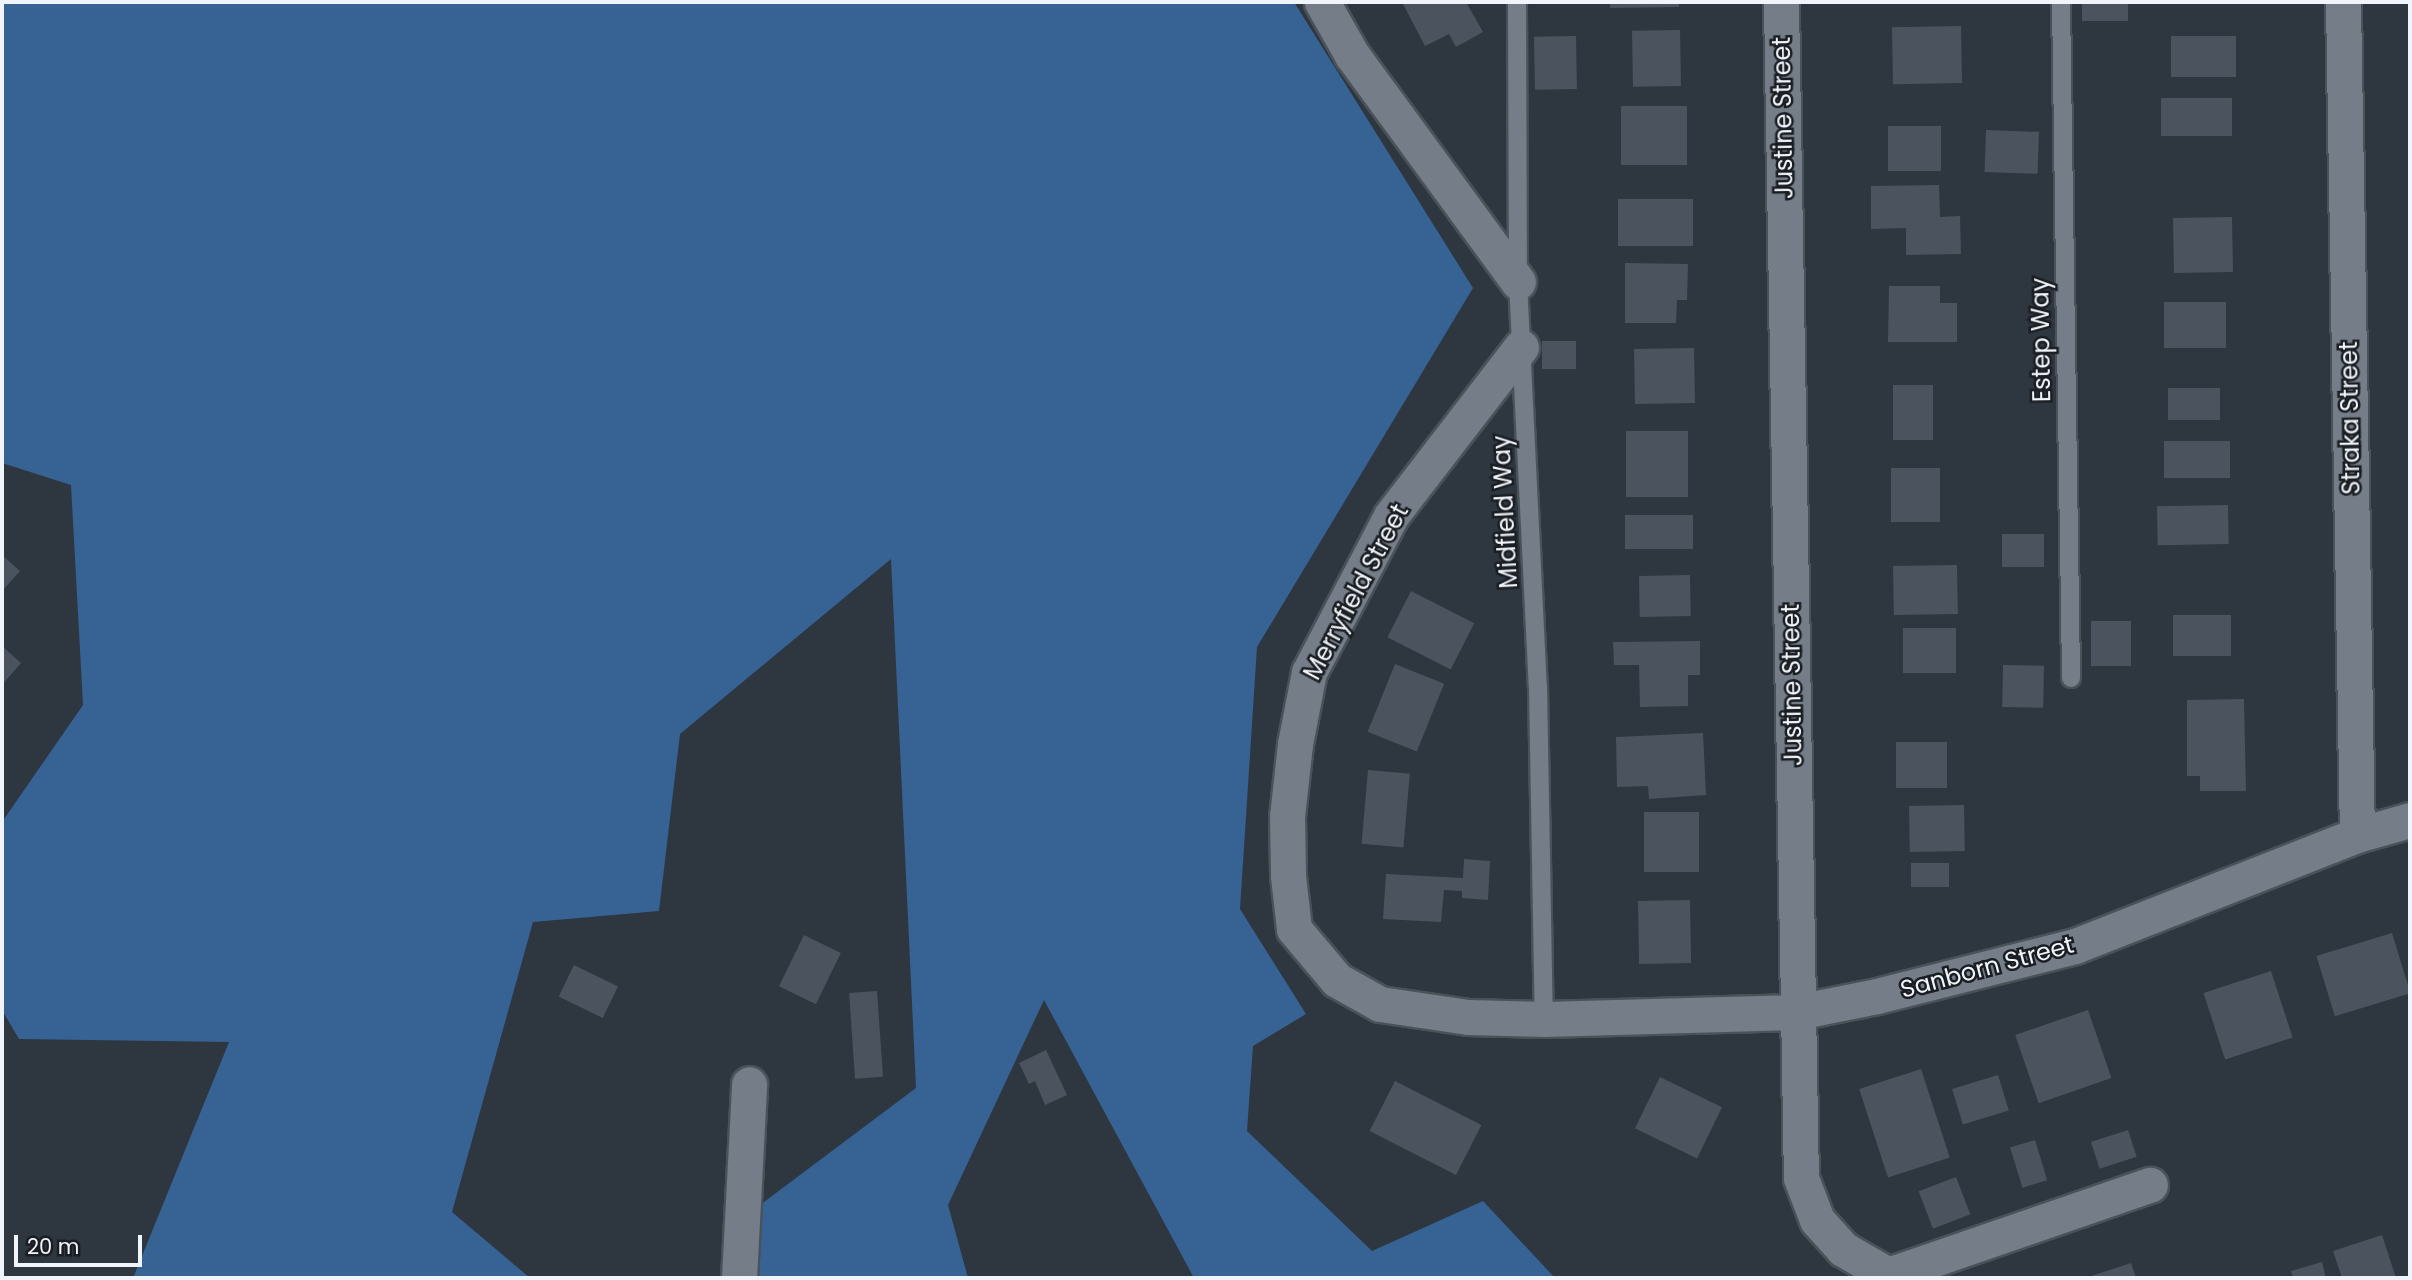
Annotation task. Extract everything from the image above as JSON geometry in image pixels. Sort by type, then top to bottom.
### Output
[{"type":"street","points":[[1322,2],[1352,55],[1518,282]]},
{"type":"street","name":"Justine Street","points":[[1781,2],[1801,1178],[1817,1220],[1843,1249],[1888,1275],[1946,1269],[2150,1185]]},
{"type":"street","name":"Straka Street","points":[[2343,2],[2357,835]]},
{"type":"street","name":"Merryfield Street","points":[[1521,347],[1391,516],[1309,672],[1295,744],[1288,804],[1288,876],[1294,929],[1337,980],[1380,1004],[1468,1017],[1544,1019]]},
{"type":"street","name":"Sanborn Street","points":[[1544,1019],[1797,1012],[1877,996],[2075,946],[2357,835],[2410,820]]},
{"type":"street","points":[[738,1278],[749,1084]]},
{"type":"lane","name":"Midfield Way","points":[[1517,2],[1518,282],[1538,687],[1544,1019]]},
{"type":"lane","name":"Estep Way","points":[[2061,2],[2071,678]]},
{"type":"shaded area","points":[[2,2],[1294,2],[1473,288],[1257,647],[1240,909],[1306,1014],[1253,1046],[1247,1131],[1372,1251],[1483,1201],[1555,1278],[1194,1278],[1044,1000],[948,1205],[968,1278],[744,1278],[740,1220],[916,1088],[891,559],[680,734],[659,911],[533,922],[452,1212],[530,1278],[133,1278],[229,1042],[19,1039],[2,1010],[2,822],[83,705],[71,485],[2,463]]},
{"type":"building","points":[[1402,2],[1466,2],[1483,32],[1456,47],[1449,34],[1425,46]]},
{"type":"building","points":[[1610,2],[1679,2],[1679,7],[1610,8]]},
{"type":"building","points":[[2082,2],[2128,2],[2128,21],[2082,21]]},
{"type":"building","points":[[1961,26],[1962,83],[1893,84],[1892,27]]},
{"type":"building","points":[[1680,30],[1681,86],[1633,87],[1632,31]]},
{"type":"building","points":[[1576,36],[1577,89],[1535,90],[1534,37]]},
{"type":"building","points":[[2171,36],[2236,36],[2236,77],[2171,77]]},
{"type":"building","points":[[2161,98],[2232,98],[2232,136],[2161,136]]},
{"type":"building","points":[[1621,106],[1687,106],[1687,165],[1621,165]]},
{"type":"building","points":[[1888,126],[1941,126],[1941,171],[1888,171]]},
{"type":"building","points":[[1986,130],[2039,132],[2038,174],[1985,172]]},
{"type":"building","points":[[1939,185],[1940,217],[1960,216],[1961,254],[1906,255],[1906,228],[1871,229],[1871,186]]},
{"type":"building","points":[[1618,199],[1693,199],[1693,246],[1618,246]]},
{"type":"building","points":[[2232,217],[2233,272],[2174,273],[2173,218]]},
{"type":"building","points":[[1625,263],[1688,264],[1687,300],[1677,300],[1676,323],[1625,323]]},
{"type":"building","points":[[1889,286],[1940,286],[1940,303],[1957,303],[1957,342],[1888,342]]},
{"type":"building","points":[[2164,302],[2226,302],[2226,348],[2164,348]]},
{"type":"building","points":[[1542,341],[1576,341],[1576,369],[1542,369]]},
{"type":"building","points":[[1694,348],[1695,403],[1635,404],[1634,349]]},
{"type":"building","points":[[1893,385],[1933,385],[1933,440],[1893,440]]},
{"type":"building","points":[[2168,388],[2220,388],[2220,420],[2168,420]]},
{"type":"building","points":[[1626,431],[1688,431],[1688,497],[1626,497]]},
{"type":"building","points":[[2164,441],[2230,441],[2230,478],[2164,478]]},
{"type":"building","points":[[1891,468],[1940,468],[1940,522],[1891,522]]},
{"type":"building","points":[[2228,505],[2229,544],[2158,545],[2157,506]]},
{"type":"building","points":[[1625,515],[1693,515],[1693,549],[1625,549]]},
{"type":"building","points":[[2002,534],[2044,534],[2044,567],[2002,567]]},
{"type":"building","points":[[2,555],[20,571],[2,591]]},
{"type":"building","points":[[1957,565],[1958,614],[1894,615],[1893,566]]},
{"type":"building","points":[[1690,575],[1691,616],[1640,617],[1639,576]]},
{"type":"building","points":[[1411,591],[1474,623],[1451,670],[1387,637]]},
{"type":"building","points":[[2173,615],[2231,615],[2231,656],[2173,656]]},
{"type":"building","points":[[2091,621],[2131,621],[2131,666],[2091,666]]},
{"type":"building","points":[[1903,628],[1956,628],[1956,673],[1903,673]]},
{"type":"building","points":[[1700,641],[1700,675],[1688,675],[1688,706],[1640,707],[1639,665],[1614,665],[1613,642]]},
{"type":"building","points":[[2,646],[21,663],[2,685]]},
{"type":"building","points":[[1395,664],[1444,684],[1417,752],[1368,732]]},
{"type":"building","points":[[2003,665],[2044,666],[2043,708],[2002,707]]},
{"type":"building","points":[[2244,699],[2246,791],[2200,791],[2200,776],[2187,776],[2187,700]]},
{"type":"building","points":[[1703,733],[1706,795],[1649,799],[1648,786],[1617,787],[1616,737]]},
{"type":"building","points":[[1896,742],[1947,742],[1947,788],[1896,788]]},
{"type":"building","points":[[1368,770],[1410,774],[1403,847],[1362,844]]},
{"type":"building","points":[[1964,805],[1965,851],[1910,852],[1909,806]]},
{"type":"building","points":[[1644,812],[1699,812],[1699,872],[1644,872]]},
{"type":"building","points":[[1464,859],[1490,861],[1488,900],[1462,898],[1462,891],[1444,890],[1441,922],[1383,919],[1386,874],[1463,878]]},
{"type":"building","points":[[1911,863],[1949,863],[1949,887],[1911,887]]},
{"type":"building","points":[[1690,900],[1691,963],[1639,964],[1638,901]]},
{"type":"building","points":[[2392,933],[2410,993],[2335,1016],[2316,956]]},
{"type":"building","points":[[804,935],[841,953],[816,1004],[779,986]]},
{"type":"building","points":[[574,965],[618,986],[603,1018],[559,996]]},
{"type":"building","points":[[2271,971],[2293,1038],[2225,1060],[2203,993]]},
{"type":"building","points":[[877,991],[883,1077],[855,1079],[849,993]]},
{"type":"building","points":[[2088,1010],[2111,1078],[2039,1103],[2015,1035]]},
{"type":"building","points":[[1046,1050],[1067,1095],[1045,1105],[1035,1081],[1029,1084],[1019,1063]]},
{"type":"building","points":[[1921,1069],[1950,1157],[1888,1178],[1859,1089]]},
{"type":"building","points":[[1998,1075],[2009,1110],[1963,1124],[1952,1089]]},
{"type":"building","points":[[1660,1077],[1722,1107],[1697,1158],[1635,1128]]},
{"type":"building","points":[[1395,1081],[1481,1125],[1456,1175],[1370,1131]]},
{"type":"building","points":[[2128,1130],[2137,1157],[2100,1169],[2091,1142]]},
{"type":"building","points":[[2035,1140],[2047,1180],[2022,1188],[2010,1148]]},
{"type":"building","points":[[1956,1177],[1970,1214],[1933,1229],[1919,1191]]},
{"type":"building","points":[[2382,1235],[2396,1278],[2342,1278],[2333,1251]]},
{"type":"building","points":[[2322,1262],[2326,1278],[2293,1278],[2291,1271]]},
{"type":"building","points":[[2131,1263],[2136,1278],[2085,1278]]}]
